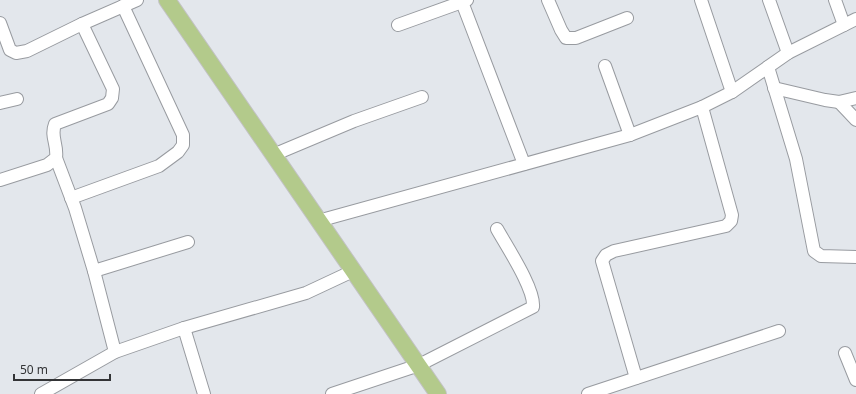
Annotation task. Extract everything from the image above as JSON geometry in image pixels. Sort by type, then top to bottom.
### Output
[{"type":"main road","points":[[167,0],[438,394]]},
{"type":"street","points":[[0,23],[10,50],[16,53],[27,51],[82,24],[137,0]]},
{"type":"street","points":[[548,0],[566,38],[576,38],[627,18]]},
{"type":"street","points":[[701,0],[732,92]]},
{"type":"street","points":[[769,0],[788,53]]},
{"type":"street","points":[[835,0],[844,25]]},
{"type":"street","points":[[398,25],[465,1],[524,164]]},
{"type":"street","points":[[71,198],[159,166],[178,152],[183,145],[183,135],[123,6]]},
{"type":"street","points":[[318,221],[630,134],[702,107],[732,92],[788,53],[856,19]]},
{"type":"street","points":[[82,24],[113,89],[112,98],[108,104],[55,124],[53,134],[57,150],[56,158],[71,198],[94,271],[115,352]]},
{"type":"street","points":[[605,66],[630,134]]},
{"type":"street","points":[[768,67],[796,159],[814,250],[821,256],[856,257]]},
{"type":"street","points":[[774,88],[839,102],[856,98]]},
{"type":"street","points":[[273,155],[347,124],[422,97]]},
{"type":"street","points":[[0,103],[17,99]]},
{"type":"street","points":[[839,102],[856,120]]},
{"type":"street","points":[[636,378],[602,261],[606,255],[614,251],[726,226],[731,222],[732,215],[702,107]]},
{"type":"street","points":[[0,180],[47,165],[56,158]]},
{"type":"street","points":[[332,394],[346,392],[419,365],[533,307],[534,300],[529,287],[497,229]]},
{"type":"street","points":[[94,271],[188,242]]},
{"type":"street","points":[[41,394],[115,352],[184,328],[306,293],[353,271]]},
{"type":"street","points":[[184,328],[204,394]]},
{"type":"street","points":[[588,394],[779,331]]},
{"type":"street","points":[[845,353],[856,380]]}]
